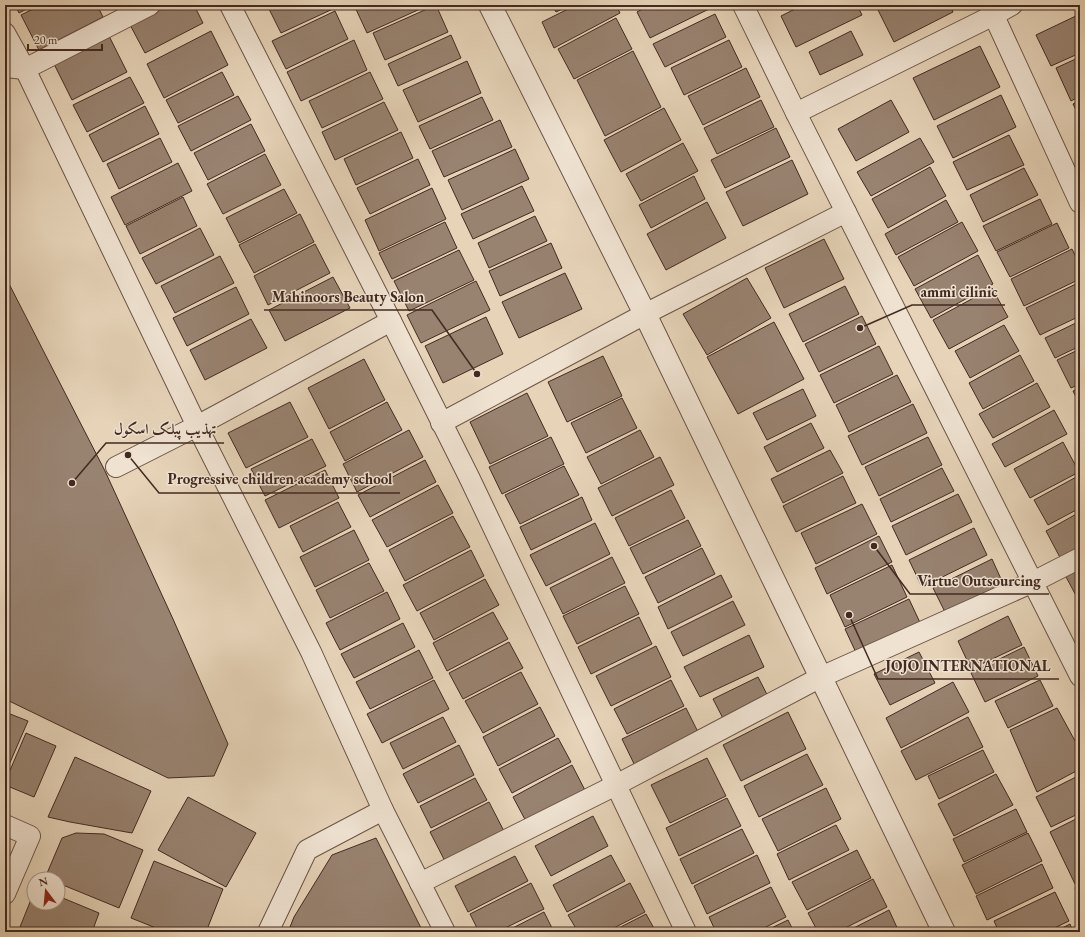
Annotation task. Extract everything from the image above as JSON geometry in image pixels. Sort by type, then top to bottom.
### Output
[{"type":"street","points":[[5,67],[25,69],[150,5]]},
{"type":"street","points":[[230,5],[469,477],[686,932]]},
{"type":"street","points":[[490,5],[645,314],[944,932]]},
{"type":"street","points":[[744,5],[796,113],[1080,676]]},
{"type":"street","points":[[796,113],[992,10],[1012,5]]},
{"type":"street","points":[[992,10],[1080,203]]},
{"type":"street","points":[[5,33],[25,69],[197,426],[312,652],[383,810],[445,932]]},
{"type":"street","points":[[441,423],[645,314],[846,212]]},
{"type":"street","points":[[116,467],[197,426],[391,321]]},
{"type":"street","points":[[420,883],[616,785],[821,677],[1033,582],[1080,558]]},
{"type":"street","points":[[268,932],[307,850],[383,810]]},
{"type":"street","points":[[5,826],[30,836],[5,894]]},
{"type":"building","points":[[15,5],[34,5],[19,13]]},
{"type":"building","points":[[41,5],[97,5],[103,17],[39,50],[21,15]]},
{"type":"building","points":[[159,5],[194,5],[203,23],[145,53],[128,21]]},
{"type":"building","points":[[267,5],[334,5],[335,8],[281,33]]},
{"type":"building","points":[[354,5],[429,5],[367,33]]},
{"type":"building","points":[[436,5],[448,32],[385,60],[373,33]]},
{"type":"building","points":[[552,5],[571,5],[556,12]]},
{"type":"building","points":[[576,5],[616,5],[620,13],[554,48],[542,22]]},
{"type":"building","points":[[650,5],[708,5],[709,9],[650,38],[637,12]]},
{"type":"building","points":[[779,5],[792,5],[781,10]]},
{"type":"building","points":[[803,5],[857,5],[862,15],[796,47],[781,16]]},
{"type":"building","points":[[882,5],[950,5],[953,12],[894,42],[877,8]]},
{"type":"building","points":[[335,11],[348,39],[286,69],[272,41]]},
{"type":"building","points":[[715,14],[726,37],[665,67],[653,44]]},
{"type":"building","points":[[1080,14],[1080,53],[1051,66],[1036,35]]},
{"type":"building","points":[[616,18],[632,49],[574,79],[558,49]]},
{"type":"building","points":[[211,31],[228,65],[164,98],[147,64]]},
{"type":"building","points":[[851,31],[863,55],[820,75],[809,52]]},
{"type":"building","points":[[108,34],[127,72],[72,100],[53,62]]},
{"type":"building","points":[[451,35],[461,58],[398,86],[388,64]]},
{"type":"building","points":[[354,40],[367,70],[301,101],[287,72]]},
{"type":"building","points":[[729,40],[742,67],[684,95],[671,68]]},
{"type":"building","points":[[980,46],[1000,87],[934,120],[913,78]]},
{"type":"building","points":[[633,51],[661,107],[605,136],[577,80]]},
{"type":"building","points":[[1080,57],[1080,96],[1071,101],[1056,68]]},
{"type":"building","points":[[467,61],[481,93],[418,122],[403,90]]},
{"type":"building","points":[[746,68],[760,97],[703,125],[688,96]]},
{"type":"building","points":[[222,72],[234,95],[178,123],[166,100]]},
{"type":"building","points":[[370,72],[383,99],[322,128],[309,101]]},
{"type":"building","points":[[130,77],[144,103],[87,132],[73,105]]},
{"type":"building","points":[[1001,95],[1016,127],[953,158],[937,126]]},
{"type":"building","points":[[238,96],[251,120],[191,151],[178,126]]},
{"type":"building","points":[[482,97],[493,120],[430,149],[419,126]]},
{"type":"building","points":[[761,100],[774,127],[717,154],[704,128]]},
{"type":"building","points":[[891,100],[909,132],[856,161],[838,129]]},
{"type":"building","points":[[1080,100],[1080,118],[1073,104]]},
{"type":"building","points":[[384,102],[398,130],[335,160],[322,132]]},
{"type":"building","points":[[145,106],[159,134],[103,162],[89,135]]},
{"type":"building","points":[[664,108],[681,140],[621,172],[604,140]]},
{"type":"building","points":[[500,120],[512,147],[444,177],[432,151]]},
{"type":"building","points":[[251,124],[265,151],[208,180],[194,153]]},
{"type":"building","points":[[776,128],[790,157],[725,188],[711,160]]},
{"type":"building","points":[[401,132],[413,158],[356,185],[344,159]]},
{"type":"building","points":[[1009,135],[1024,165],[967,190],[953,162]]},
{"type":"building","points":[[160,138],[172,162],[119,189],[107,164]]},
{"type":"building","points":[[920,138],[934,162],[871,196],[857,172]]},
{"type":"building","points":[[683,143],[698,171],[641,201],[626,174]]},
{"type":"building","points":[[515,149],[529,179],[462,210],[448,180]]},
{"type":"building","points":[[265,154],[281,185],[223,214],[207,184]]},
{"type":"building","points":[[418,159],[430,185],[370,214],[357,188]]},
{"type":"building","points":[[792,160],[808,194],[743,226],[726,192]]},
{"type":"building","points":[[178,163],[192,191],[125,225],[111,197]]},
{"type":"building","points":[[930,167],[946,196],[888,228],[872,199]]},
{"type":"building","points":[[1024,168],[1038,195],[983,222],[970,195]]},
{"type":"building","points":[[694,176],[705,199],[651,228],[639,205]]},
{"type":"building","points":[[522,186],[534,211],[473,239],[461,214]]},
{"type":"building","points":[[432,188],[446,219],[379,251],[365,220]]},
{"type":"building","points":[[284,189],[297,213],[239,243],[226,218]]},
{"type":"building","points":[[183,197],[197,226],[140,254],[126,226]]},
{"type":"building","points":[[1040,199],[1052,224],[996,251],[983,226]]},
{"type":"building","points":[[946,200],[958,222],[896,255],[885,234]]},
{"type":"building","points":[[707,202],[726,238],[666,270],[647,234]]},
{"type":"building","points":[[300,214],[314,242],[254,273],[239,245]]},
{"type":"building","points":[[535,216],[547,241],[489,268],[478,243]]},
{"type":"building","points":[[445,222],[457,248],[392,279],[379,253]]},
{"type":"building","points":[[962,222],[978,251],[914,286],[898,257]]},
{"type":"building","points":[[1057,223],[1069,248],[1010,277],[997,252]]},
{"type":"building","points":[[200,228],[214,255],[156,284],[142,258]]},
{"type":"building","points":[[824,239],[844,279],[784,308],[765,268]]},
{"type":"building","points":[[551,243],[562,268],[500,296],[489,271]]},
{"type":"building","points":[[315,244],[330,273],[268,305],[254,276]]},
{"type":"building","points":[[1072,249],[1080,265],[1080,279],[1024,306],[1011,279]]},
{"type":"building","points":[[459,250],[474,280],[409,311],[394,281]]},
{"type":"building","points":[[978,255],[993,284],[931,318],[915,289]]},
{"type":"building","points":[[220,256],[234,283],[175,313],[161,286]]},
{"type":"building","points":[[565,273],[582,309],[519,338],[502,302]]},
{"type":"building","points":[[5,276],[105,471],[173,619],[228,744],[214,776],[168,778],[5,699]]},
{"type":"building","points":[[333,277],[350,308],[285,341],[269,310]]},
{"type":"building","points":[[747,278],[771,318],[707,355],[683,314]]},
{"type":"building","points":[[476,281],[490,310],[421,343],[407,315]]},
{"type":"building","points":[[1080,282],[1080,316],[1040,335],[1026,308]]},
{"type":"building","points":[[845,286],[859,314],[803,342],[789,314]]},
{"type":"building","points":[[236,287],[249,314],[187,346],[173,318]]},
{"type":"building","points":[[992,288],[1008,317],[949,349],[933,320]]},
{"type":"building","points":[[862,316],[876,344],[819,372],[805,344]]},
{"type":"building","points":[[486,317],[503,354],[443,383],[425,346]]},
{"type":"building","points":[[251,319],[267,348],[205,380],[190,350]]},
{"type":"building","points":[[1080,321],[1080,346],[1055,358],[1045,338]]},
{"type":"building","points":[[774,322],[804,379],[738,414],[707,357]]},
{"type":"building","points":[[1004,325],[1019,351],[970,378],[955,351]]},
{"type":"building","points":[[879,346],[893,374],[834,403],[820,375]]},
{"type":"building","points":[[1080,349],[1080,384],[1071,388],[1057,360]]},
{"type":"building","points":[[1020,355],[1034,381],[983,409],[969,383]]},
{"type":"building","points":[[603,356],[622,396],[567,422],[548,382]]},
{"type":"building","points":[[364,359],[385,400],[329,429],[308,388]]},
{"type":"building","points":[[897,375],[911,402],[849,432],[836,405]]},
{"type":"building","points":[[1037,383],[1050,407],[993,438],[979,414]]},
{"type":"building","points":[[1080,388],[1080,405],[1073,391]]},
{"type":"building","points":[[803,389],[816,416],[767,440],[753,413]]},
{"type":"building","points":[[527,393],[548,436],[490,464],[470,422]]},
{"type":"building","points":[[622,398],[637,428],[586,453],[571,423]]},
{"type":"building","points":[[290,402],[308,437],[246,468],[228,433]]},
{"type":"building","points":[[387,402],[402,430],[345,461],[330,432]]},
{"type":"building","points":[[913,404],[927,433],[862,465],[848,436]]},
{"type":"building","points":[[1054,410],[1067,434],[1005,467],[992,444]]},
{"type":"building","points":[[811,423],[824,448],[777,472],[764,447]]},
{"type":"building","points":[[409,430],[423,457],[357,492],[343,464]]},
{"type":"building","points":[[640,430],[654,457],[601,484],[587,457]]},
{"type":"building","points":[[551,437],[564,464],[502,494],[489,467]]},
{"type":"building","points":[[928,437],[942,465],[879,496],[865,467]]},
{"type":"building","points":[[312,439],[326,466],[265,496],[251,469]]},
{"type":"building","points":[[1063,442],[1079,472],[1030,498],[1014,469]]},
{"type":"building","points":[[830,450],[843,473],[783,503],[771,479]]},
{"type":"building","points":[[660,457],[674,485],[612,516],[598,488]]},
{"type":"building","points":[[425,460],[436,482],[370,517],[358,495]]},
{"type":"building","points":[[564,466],[579,495],[520,524],[505,495]]},
{"type":"building","points":[[942,468],[954,491],[891,522],[880,499]]},
{"type":"building","points":[[325,470],[339,498],[279,528],[265,500]]},
{"type":"building","points":[[1080,475],[1080,508],[1048,525],[1034,500]]},
{"type":"building","points":[[843,476],[856,503],[796,532],[783,506]]},
{"type":"building","points":[[438,485],[453,513],[387,547],[372,520]]},
{"type":"building","points":[[671,490],[685,518],[629,546],[615,518]]},
{"type":"building","points":[[958,494],[972,522],[906,555],[892,526]]},
{"type":"building","points":[[582,497],[592,520],[531,550],[520,527]]},
{"type":"building","points":[[338,502],[351,527],[303,552],[290,526]]},
{"type":"building","points":[[862,504],[877,534],[816,564],[801,533]]},
{"type":"building","points":[[1080,512],[1080,556],[1064,565],[1046,531]]},
{"type":"building","points":[[453,516],[470,547],[405,581],[389,550]]},
{"type":"building","points":[[688,520],[701,546],[643,574],[630,548]]},
{"type":"building","points":[[595,523],[610,554],[546,586],[530,555]]},
{"type":"building","points":[[974,528],[987,555],[922,587],[909,560]]},
{"type":"building","points":[[354,530],[369,560],[315,587],[300,557]]},
{"type":"building","points":[[879,536],[892,562],[827,594],[815,568]]},
{"type":"building","points":[[702,548],[715,574],[658,603],[645,577]]},
{"type":"building","points":[[471,550],[484,576],[417,611],[403,585]]},
{"type":"building","points":[[612,557],[625,583],[563,614],[550,588]]},
{"type":"building","points":[[992,559],[1006,590],[948,618],[933,588]]},
{"type":"building","points":[[369,563],[384,591],[330,618],[316,590]]},
{"type":"building","points":[[892,565],[907,597],[845,627],[830,595]]},
{"type":"building","points":[[1080,567],[1080,603],[1065,575]]},
{"type":"building","points":[[721,575],[732,597],[668,629],[658,607]]},
{"type":"building","points":[[485,579],[499,605],[434,640],[420,613]]},
{"type":"building","points":[[625,586],[639,614],[577,644],[563,616]]},
{"type":"building","points":[[387,592],[400,619],[340,650],[326,623]]},
{"type":"building","points":[[909,599],[923,629],[859,659],[845,629]]},
{"type":"building","points":[[733,601],[745,625],[683,656],[671,632]]},
{"type":"building","points":[[493,612],[508,639],[447,671],[433,643]]},
{"type":"building","points":[[1008,616],[1022,645],[971,669],[958,641]]},
{"type":"building","points":[[639,617],[652,644],[591,674],[578,647]]},
{"type":"building","points":[[403,623],[415,647],[354,678],[341,654]]},
{"type":"building","points":[[749,635],[764,667],[700,697],[684,667]]},
{"type":"building","points":[[509,642],[523,668],[463,699],[449,673]]},
{"type":"building","points":[[656,646],[671,677],[611,706],[596,676]]},
{"type":"building","points":[[1024,647],[1038,676],[985,702],[971,673]]},
{"type":"building","points":[[419,650],[433,678],[370,709],[356,682]]},
{"type":"building","points":[[919,652],[935,683],[890,705],[874,674]]},
{"type":"building","points":[[521,672],[538,704],[483,733],[465,701]]},
{"type":"building","points":[[758,677],[774,708],[729,730],[713,699]]},
{"type":"building","points":[[434,680],[449,709],[382,743],[367,714]]},
{"type":"building","points":[[671,680],[684,706],[627,734],[614,709]]},
{"type":"building","points":[[1040,680],[1053,706],[1008,728],[995,701]]},
{"type":"building","points":[[953,682],[969,712],[901,748],[886,718]]},
{"type":"building","points":[[540,707],[555,736],[498,766],[483,737]]},
{"type":"building","points":[[686,708],[702,740],[638,772],[622,739]]},
{"type":"building","points":[[1057,708],[1080,750],[1080,769],[1037,792],[1010,730]]},
{"type":"building","points":[[5,712],[28,721],[5,774]]},
{"type":"building","points":[[788,712],[806,749],[741,781],[723,745]]},
{"type":"building","points":[[443,717],[456,742],[403,769],[390,743]]},
{"type":"building","points":[[968,717],[983,747],[916,780],[901,751]]},
{"type":"building","points":[[26,733],[56,746],[34,797],[5,785]]},
{"type":"building","points":[[558,738],[571,762],[512,793],[499,769]]},
{"type":"building","points":[[459,745],[474,775],[418,803],[403,774]]},
{"type":"building","points":[[983,750],[994,772],[939,799],[928,776]]},
{"type":"building","points":[[807,754],[823,785],[759,817],[744,786]]},
{"type":"building","points":[[75,757],[151,791],[132,833],[48,817]]},
{"type":"building","points":[[707,758],[726,796],[670,823],[651,785]]},
{"type":"building","points":[[572,765],[588,796],[529,827],[513,797]]},
{"type":"building","points":[[996,774],[1013,805],[954,836],[938,804]]},
{"type":"building","points":[[1080,775],[1080,813],[1051,827],[1036,797]]},
{"type":"building","points":[[475,778],[487,800],[431,828],[420,806]]},
{"type":"building","points":[[826,788],[841,819],[778,851],[762,819]]},
{"type":"building","points":[[188,797],[256,833],[226,887],[158,850]]},
{"type":"building","points":[[727,798],[741,826],[679,856],[666,828]]},
{"type":"building","points":[[489,802],[508,839],[449,869],[430,832]]},
{"type":"building","points":[[1016,809],[1027,832],[964,862],[953,839]]},
{"type":"building","points":[[593,816],[608,846],[551,876],[535,846]]},
{"type":"building","points":[[1080,817],[1080,881],[1075,884],[1050,832]]},
{"type":"building","points":[[836,825],[849,850],[789,880],[777,854]]},
{"type":"building","points":[[742,829],[754,853],[692,884],[680,859]]},
{"type":"building","points":[[76,833],[104,834],[143,850],[119,908],[66,886],[66,871],[48,871],[62,838]]},
{"type":"building","points":[[1028,833],[1042,861],[976,894],[962,865]]},
{"type":"building","points":[[376,838],[423,932],[288,932],[294,917],[332,855]]},
{"type":"building","points":[[857,850],[871,878],[807,910],[792,882]]},
{"type":"building","points":[[611,855],[625,881],[567,912],[553,885]]},
{"type":"building","points":[[757,855],[770,883],[707,914],[694,886]]},
{"type":"building","points":[[515,856],[528,881],[468,912],[455,886]]},
{"type":"building","points":[[154,861],[223,889],[206,932],[166,932],[131,918]]},
{"type":"building","points":[[1042,864],[1053,888],[987,920],[976,896]]},
{"type":"building","points":[[873,879],[887,907],[837,932],[818,932],[808,913]]},
{"type":"building","points":[[531,883],[544,909],[497,932],[479,932],[470,914]]},
{"type":"building","points":[[630,883],[645,912],[606,932],[578,932],[568,915]]},
{"type":"building","points":[[1080,886],[1080,900],[1075,888]]},
{"type":"building","points":[[771,887],[786,917],[756,932],[716,932],[709,917]]},
{"type":"building","points":[[1055,892],[1069,921],[1046,932],[999,932],[994,921]]},
{"type":"building","points":[[66,899],[99,913],[92,932],[18,932],[26,911],[66,911]]},
{"type":"building","points":[[889,910],[899,932],[846,932]]},
{"type":"building","points":[[544,912],[554,932],[505,932]]},
{"type":"building","points":[[646,914],[656,932],[611,932]]},
{"type":"building","points":[[788,920],[794,932],[763,932]]},
{"type":"building","points":[[1070,924],[1073,932],[1054,932]]},
{"type":"building","points":[[136,927],[148,932],[134,932]]},
{"type":"place","name":"ammi cilinic","points":[[860,328]]},
{"type":"place","name":"Mahinoors Beauty Salon","points":[[477,374]]},
{"type":"place","name":"Progressive children academy school","points":[[128,455]]},
{"type":"place","name":"تہذیب پبلک اسکول","points":[[72,483]]},
{"type":"place","name":"Virtue Outsourcing","points":[[874,546]]},
{"type":"place","name":"JOJO INTERNATIONAL","points":[[849,615]]}]
